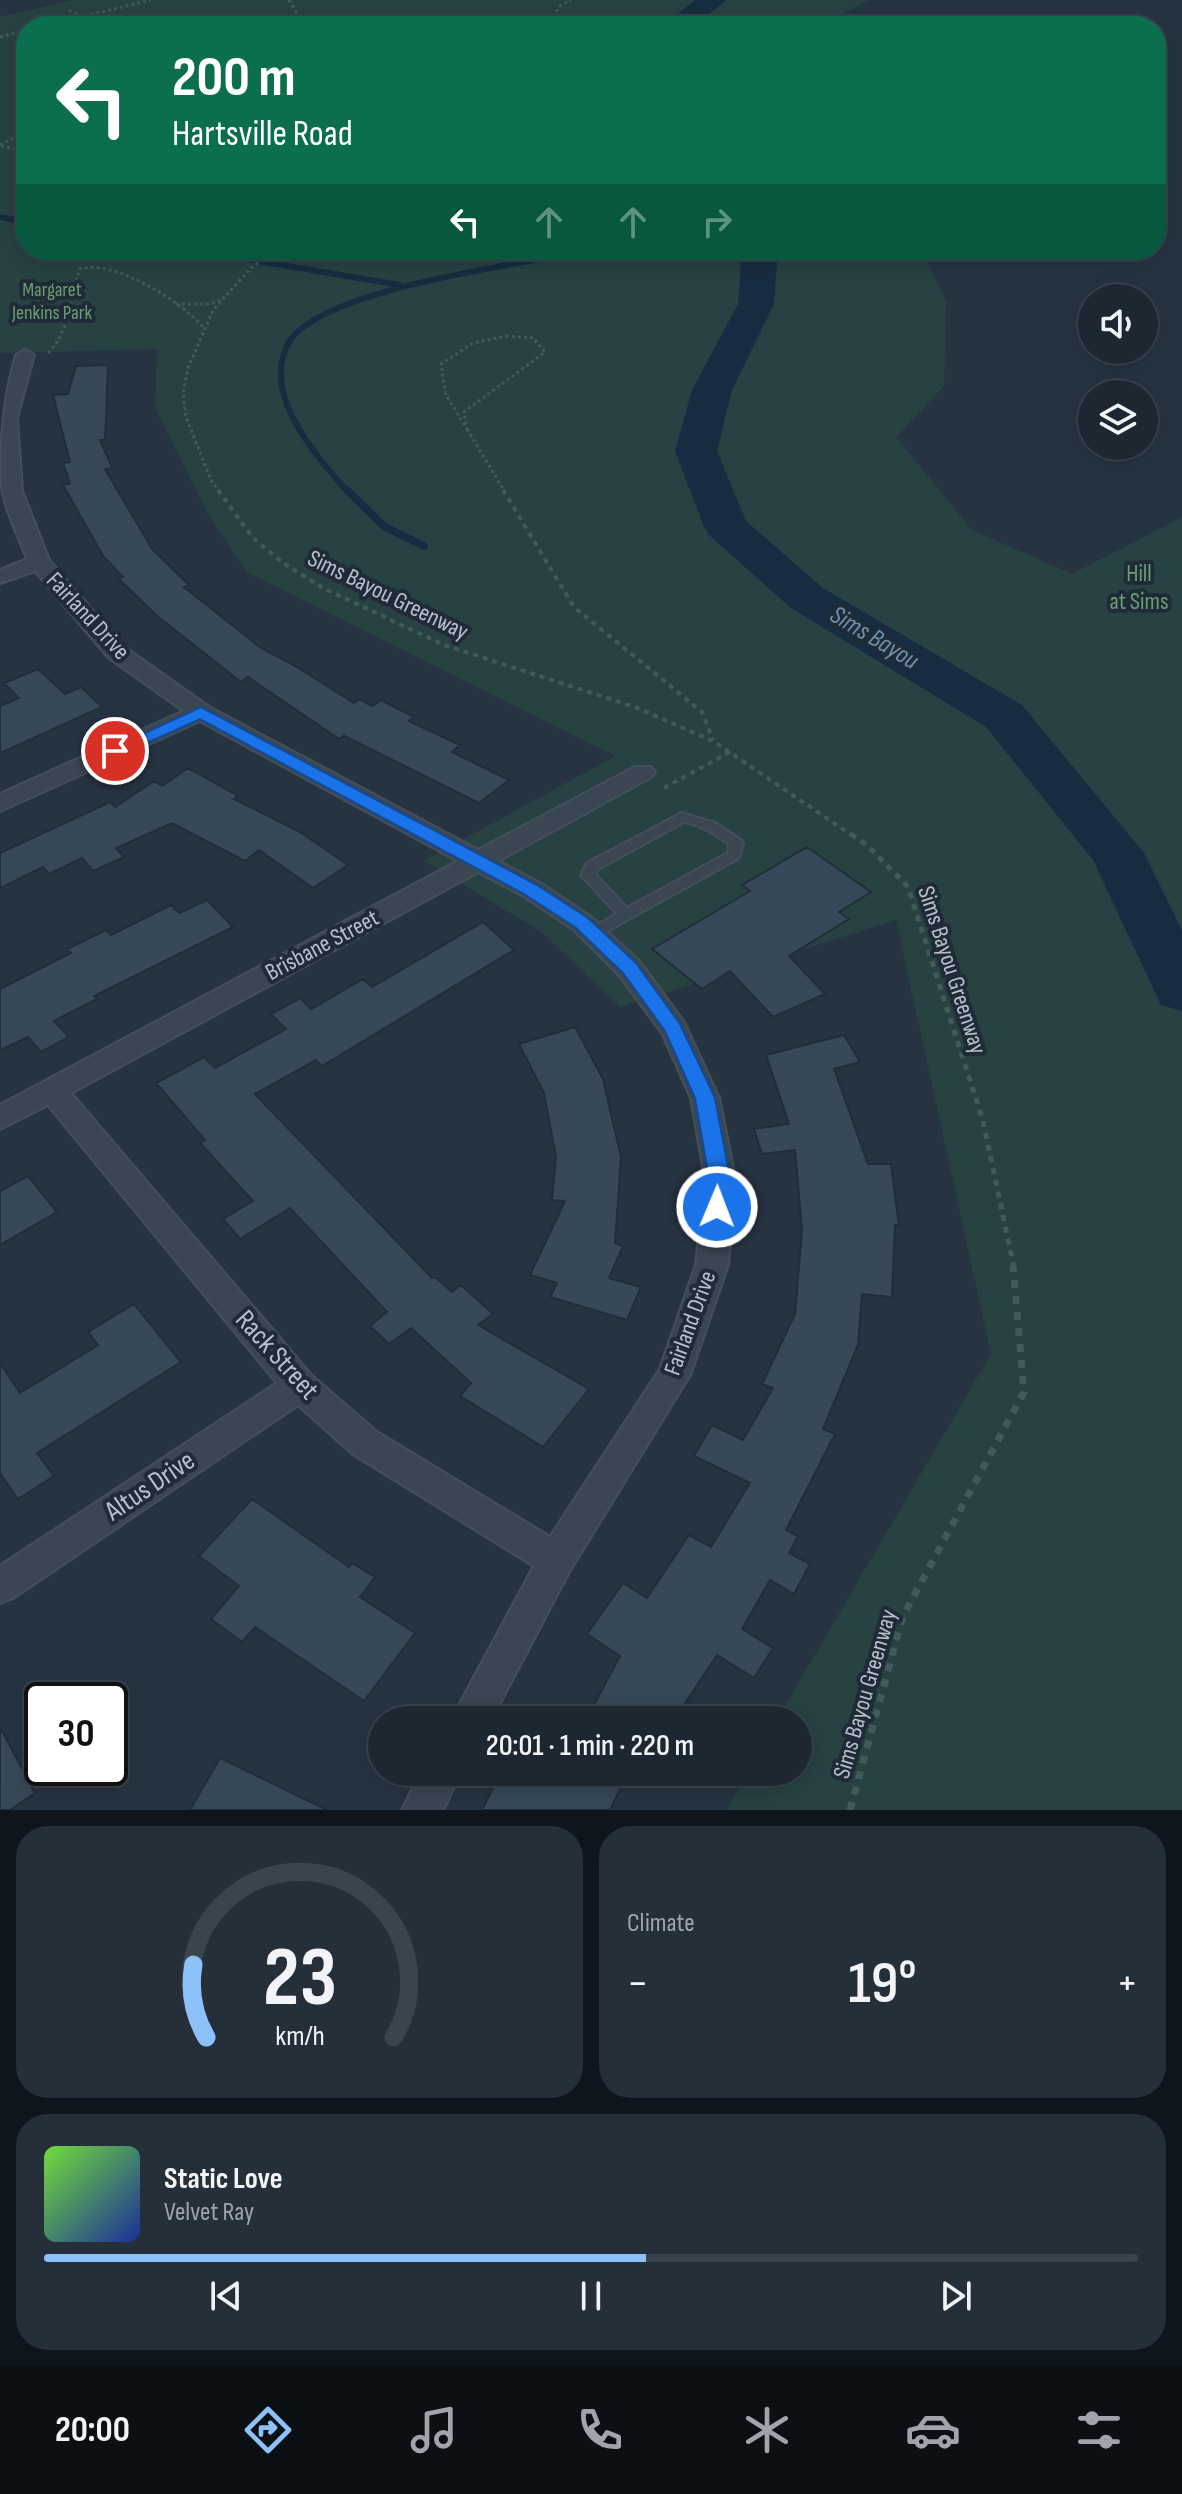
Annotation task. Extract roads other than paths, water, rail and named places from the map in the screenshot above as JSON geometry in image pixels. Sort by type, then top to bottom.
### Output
[{"type":"street","name":"Fairland Drive","points":[[15,363],[8,418],[12,491],[39,562],[116,652],[201,712],[531,889],[593,933],[629,968],[674,1029],[705,1098],[720,1178],[712,1265],[674,1375],[556,1560],[478,1706]]},
{"type":"street","points":[[0,577],[39,562]]},
{"type":"street","points":[[0,803],[201,712]]},
{"type":"street","name":"Brisbane Street","points":[[0,1118],[643,772]]},
{"type":"street","name":"Rack Street","points":[[52,1090],[300,1386],[365,1443],[556,1560]]},
{"type":"street","name":"Altus Drive","points":[[0,1586],[300,1386]]},
{"type":"street","points":[[422,1810],[435,1786]]},
{"type":"lane","points":[[593,933],[626,915],[734,855],[736,843],[722,831],[697,819],[682,817],[592,866],[588,875],[626,915]]},
{"type":"waterway","name":"Sims Bayou","points":[[690,16],[712,0]]},
{"type":"waterway","points":[[8,219],[0,217],[16,220]]},
{"type":"waterway","points":[[253,260],[400,285]]},
{"type":"waterway","points":[[348,492],[308,443],[287,404],[282,384],[282,364],[288,344],[307,325],[339,308],[381,293],[429,280],[538,260]]},
{"type":"waterway","name":"Sims Bayou","points":[[759,260],[756,304],[712,390],[696,451],[726,527],[807,598],[1004,716],[1117,853],[1182,990]]},
{"type":"waterway","points":[[347,490],[385,527],[424,546]]},
{"type":"park label","name":"Margaret Jenkins Park","points":[[52,302]]},
{"type":"park label","name":"Hill at Sims","points":[[1139,587]]}]
